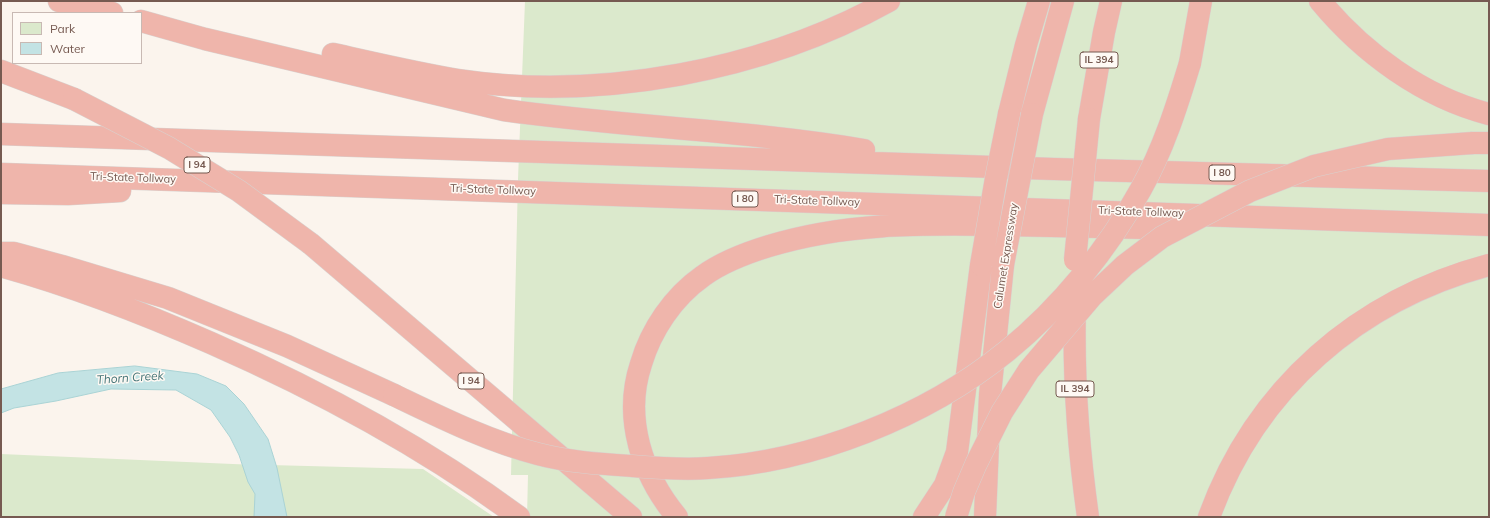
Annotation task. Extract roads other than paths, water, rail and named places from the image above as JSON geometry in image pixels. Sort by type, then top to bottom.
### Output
[{"type":"highway","points":[[59,1],[108,12]]},
{"type":"highway","points":[[142,19],[207,28],[458,80],[514,85],[572,86],[629,82],[671,76],[715,67],[815,36],[858,18],[889,1]]},
{"type":"highway","points":[[924,517],[945,485],[957,452],[981,265],[996,178],[1009,114],[1026,45],[1039,1]]},
{"type":"highway","name":"Calumet Expressway","points":[[985,517],[990,395],[1003,265],[1032,114],[1063,1]]},
{"type":"highway","name":"IL 394","points":[[1088,517],[1080,464],[1075,390],[1075,260],[1089,119],[1111,1]]},
{"type":"highway","points":[[1,253],[14,253],[168,298],[287,346],[484,436],[538,454],[596,464],[659,468],[708,468],[759,462],[811,450],[857,436],[902,416],[954,388],[1007,351],[1060,300],[1106,246],[1142,188],[1166,136],[1190,63],[1201,1]]},
{"type":"highway","points":[[1320,1],[1343,28],[1392,67],[1438,96],[1489,114]]},
{"type":"highway","points":[[142,19],[212,41],[504,110],[552,117],[820,143],[954,165]]},
{"type":"highway","name":"I 94","points":[[1,71],[74,99],[175,152],[239,191],[311,244],[632,517]]},
{"type":"highway","name":"I 80","points":[[1,134],[1489,181]]},
{"type":"highway","points":[[956,517],[967,485],[995,425],[1028,370],[1092,296],[1125,265],[1162,237],[1250,191],[1314,166],[1388,149],[1481,143]]},
{"type":"highway","name":"Tri-State Tollway","points":[[1,174],[1489,225]]},
{"type":"highway","points":[[1,193],[68,194],[262,183]]},
{"type":"highway","points":[[677,517],[660,494],[642,457],[635,422],[634,404],[636,386],[644,353],[652,335],[664,317],[679,297],[702,276],[724,264],[754,251],[788,240],[878,225],[942,224],[1146,228],[1284,217]]},
{"type":"highway","points":[[1209,517],[1223,483],[1250,433],[1284,388],[1302,369],[1336,340],[1384,306],[1438,281],[1489,265]]},
{"type":"highway","points":[[1,266],[79,290],[173,327],[267,368],[368,420],[447,468],[519,517]]},
{"type":"water","name":"Thorn Creek","points":[[135,366],[197,374],[226,386],[244,404],[268,439],[277,468],[287,517],[254,517],[255,494],[248,482],[239,455],[230,437],[211,410],[176,390],[111,389],[56,401],[14,408],[1,413],[1,389],[58,373]]}]
